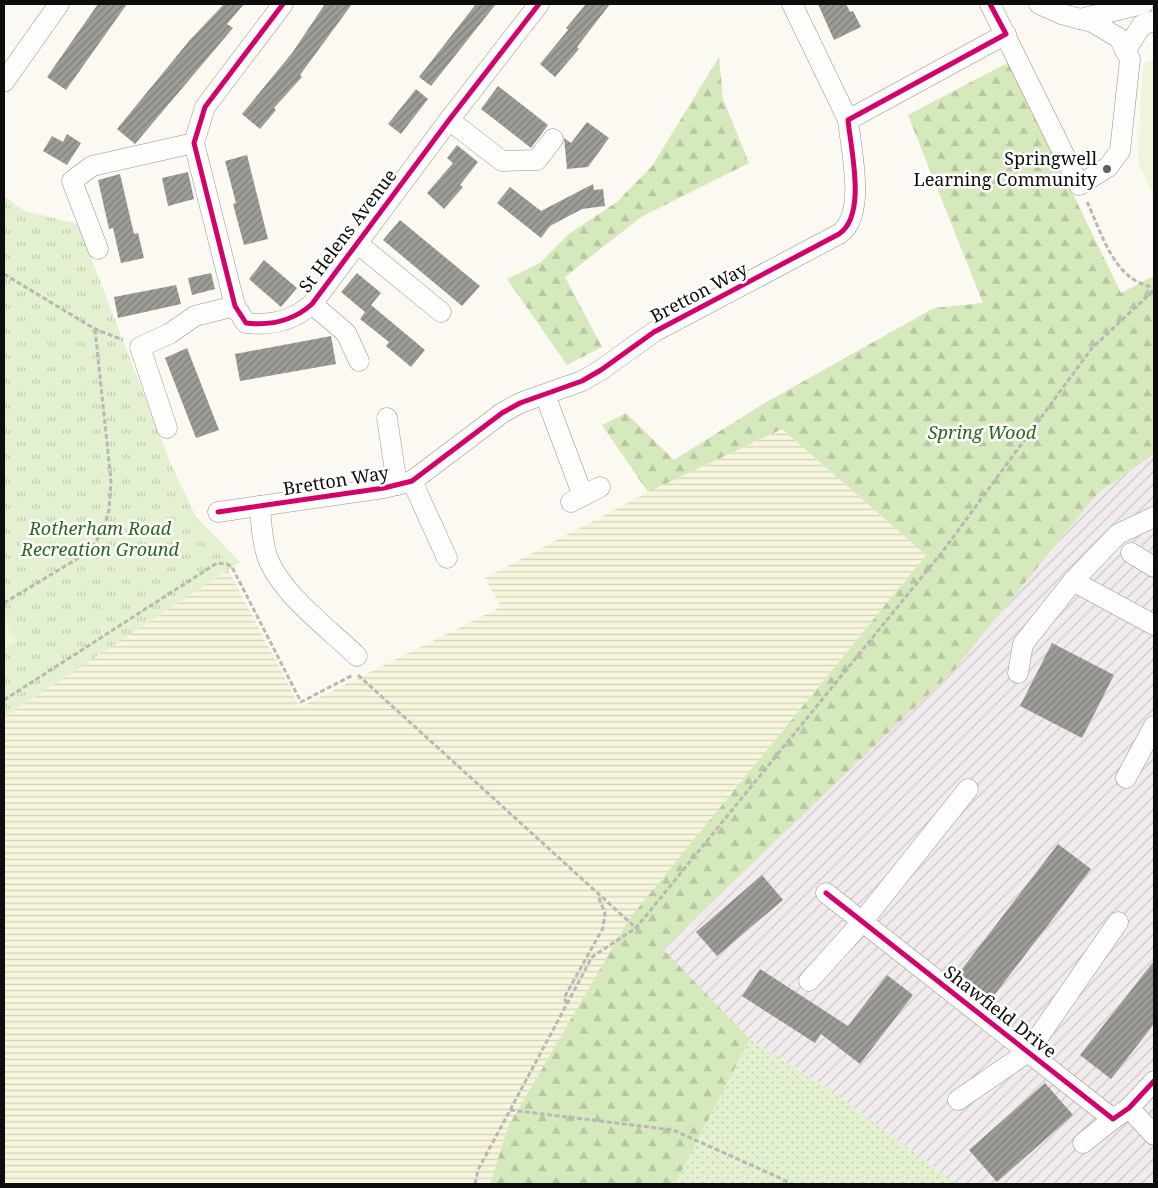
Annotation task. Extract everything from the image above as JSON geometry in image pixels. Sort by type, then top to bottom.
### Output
[{"type":"street","points":[[4,82],[10,59],[59,4]]},
{"type":"street","points":[[98,248],[72,181],[92,166],[194,144],[205,107],[283,4]]},
{"type":"street","name":"St Helens Avenue","points":[[194,144],[235,306],[246,323],[262,325],[298,316],[312,304],[449,120],[539,4]]},
{"type":"street","name":"Bretton Way","points":[[218,512],[405,483],[502,413],[520,403],[582,381],[601,370],[654,332],[847,228],[855,207],[848,120],[815,56],[792,4]]},
{"type":"street","points":[[990,4],[1080,186],[1108,168],[1120,151],[1130,59],[1119,38],[1092,22],[1060,14],[1039,4]]},
{"type":"street","points":[[1080,19],[1143,4]]},
{"type":"street","points":[[1125,51],[1142,26],[1154,20]]},
{"type":"street","points":[[848,120],[1006,34]]},
{"type":"street","points":[[449,120],[502,161],[537,160],[553,139]]},
{"type":"street","points":[[357,243],[441,312]]},
{"type":"street","points":[[312,304],[346,333],[359,361]]},
{"type":"street","points":[[167,428],[140,347],[169,334],[196,316],[235,306]]},
{"type":"street","points":[[545,395],[585,495]]},
{"type":"street","name":"Bretton Way","points":[[387,418],[405,483],[438,534],[447,558]]},
{"type":"street","name":"Bretton Way","points":[[260,506],[264,543],[268,558],[288,590],[357,656]]},
{"type":"street","points":[[1018,672],[1023,644],[1073,581],[1118,534],[1154,517]]},
{"type":"street","points":[[1131,553],[1154,567]]},
{"type":"street","points":[[1073,581],[1154,625]]},
{"type":"street","points":[[1126,778],[1154,726]]},
{"type":"street","points":[[809,981],[862,922],[968,789]]},
{"type":"street","name":"Shawfield Drive","points":[[826,893],[1028,1052],[1154,1135]]},
{"type":"street","points":[[958,1100],[1028,1052],[1118,922]]},
{"type":"street","points":[[1083,1143],[1121,1113],[1154,1081]]},
{"type":"path","points":[[1080,186],[1116,264],[1142,286],[1154,288]]},
{"type":"path","points":[[4,274],[94,329],[140,347]]},
{"type":"path","points":[[475,1184],[478,1170],[592,957],[636,928],[943,551],[1092,348],[1154,288]]},
{"type":"path","points":[[4,603],[90,552],[104,530],[109,510],[111,481],[94,329]]},
{"type":"path","points":[[4,700],[217,563],[227,564],[232,568],[301,702],[357,673],[636,928]]},
{"type":"path","points":[[567,1003],[564,998],[603,928],[605,913],[596,893]]},
{"type":"path","points":[[510,1110],[673,1130],[791,1184]]},
{"type":"shaded area","points":[[782,429],[926,555],[629,919],[508,1127],[490,1184],[4,1184],[4,717],[228,569],[300,707],[501,607],[485,578],[648,492]]},
{"type":"shaded area","points":[[1154,454],[1154,1184],[957,1184],[827,1088],[750,1039],[662,949],[954,670],[1098,493]]},
{"type":"green space","points":[[719,57],[723,99],[749,163],[641,217],[565,277],[602,347],[567,365],[507,279],[540,263],[570,233],[617,202],[652,166]]},
{"type":"green space","points":[[1154,59],[1154,196],[1138,162],[1144,63]]},
{"type":"green space","name":"Spring Wood","points":[[1009,62],[1121,293],[1154,276],[1154,454],[1098,493],[954,670],[663,949],[750,1039],[675,1184],[490,1184],[508,1127],[629,919],[926,555],[782,429],[648,492],[602,425],[626,413],[674,460],[763,404],[934,308],[983,303],[908,115]]},
{"type":"green space","name":"Rotherham Road Recreation Ground","points":[[4,196],[25,211],[78,224],[170,462],[196,517],[240,562],[4,717]]},
{"type":"green space","points":[[4,619],[17,641],[4,648]]},
{"type":"green space","points":[[750,1039],[827,1088],[957,1184],[675,1184]]},
{"type":"building","points":[[98,4],[127,4],[66,90],[47,77]]},
{"type":"building","points":[[224,4],[244,4],[227,24],[233,28],[135,144],[117,129],[189,41]]},
{"type":"building","points":[[325,4],[352,4],[300,75],[302,77],[274,108],[276,110],[260,129],[242,114],[292,53]]},
{"type":"building","points":[[476,4],[496,4],[431,86],[419,77]]},
{"type":"building","points":[[586,4],[610,4],[577,47],[579,49],[555,77],[540,64],[568,30],[566,28]]},
{"type":"building","points":[[818,4],[846,4],[850,12],[853,11],[861,27],[834,40]]},
{"type":"building","points":[[498,86],[548,125],[531,148],[481,109]]},
{"type":"building","points":[[416,89],[428,99],[401,134],[388,124]]},
{"type":"building","points":[[587,122],[609,138],[588,167],[567,169],[564,138],[571,143]]},
{"type":"building","points":[[67,134],[81,143],[67,165],[43,151],[52,136],[63,142]]},
{"type":"building","points":[[457,145],[478,162],[460,185],[463,187],[444,209],[427,193],[453,163],[447,158]]},
{"type":"building","points":[[247,155],[268,239],[244,245],[233,204],[236,203],[225,161]]},
{"type":"building","points":[[188,172],[194,199],[168,206],[162,178]]},
{"type":"building","points":[[120,174],[134,234],[138,233],[144,258],[121,263],[113,228],[109,229],[98,180]]},
{"type":"building","points":[[593,184],[594,190],[603,189],[605,206],[582,209],[550,226],[541,238],[497,203],[510,187],[541,211]]},
{"type":"building","points":[[400,220],[480,286],[462,306],[383,240]]},
{"type":"building","points":[[264,260],[297,288],[281,307],[249,279]]},
{"type":"building","points":[[211,273],[215,289],[192,295],[188,278]]},
{"type":"building","points":[[357,273],[381,293],[371,305],[425,350],[411,367],[386,346],[389,342],[360,319],[365,312],[341,292]]},
{"type":"building","points":[[176,285],[181,304],[118,318],[114,297]]},
{"type":"building","points":[[331,336],[336,364],[240,381],[235,354]]},
{"type":"building","points":[[187,348],[219,430],[196,438],[165,358]]},
{"type":"building","points":[[1052,643],[1114,675],[1082,738],[1020,706]]},
{"type":"building","points":[[1058,844],[1091,869],[992,998],[959,973]]},
{"type":"building","points":[[762,875],[783,900],[717,956],[696,932]]},
{"type":"building","points":[[1154,961],[1154,1024],[1111,1079],[1080,1055]]},
{"type":"building","points":[[760,969],[848,1026],[887,975],[913,995],[860,1064],[821,1034],[815,1043],[742,996]]},
{"type":"building","points":[[1045,1083],[1073,1115],[997,1182],[969,1150]]},
{"type":"cycle path","points":[[283,4],[205,107],[194,143],[235,306],[246,323],[255,324],[281,321],[297,315],[312,304],[449,120],[539,4]]},
{"type":"cycle path","points":[[218,512],[384,488],[412,481],[502,413],[520,403],[582,381],[601,370],[654,332],[839,234],[848,225],[853,213],[855,198],[854,165],[848,120],[1006,34],[990,4]]},
{"type":"cycle path","points":[[826,893],[1113,1119],[1129,1108],[1154,1081]]},
{"type":"place","name":"Springwell Learning Community","points":[[1107,169]]}]
